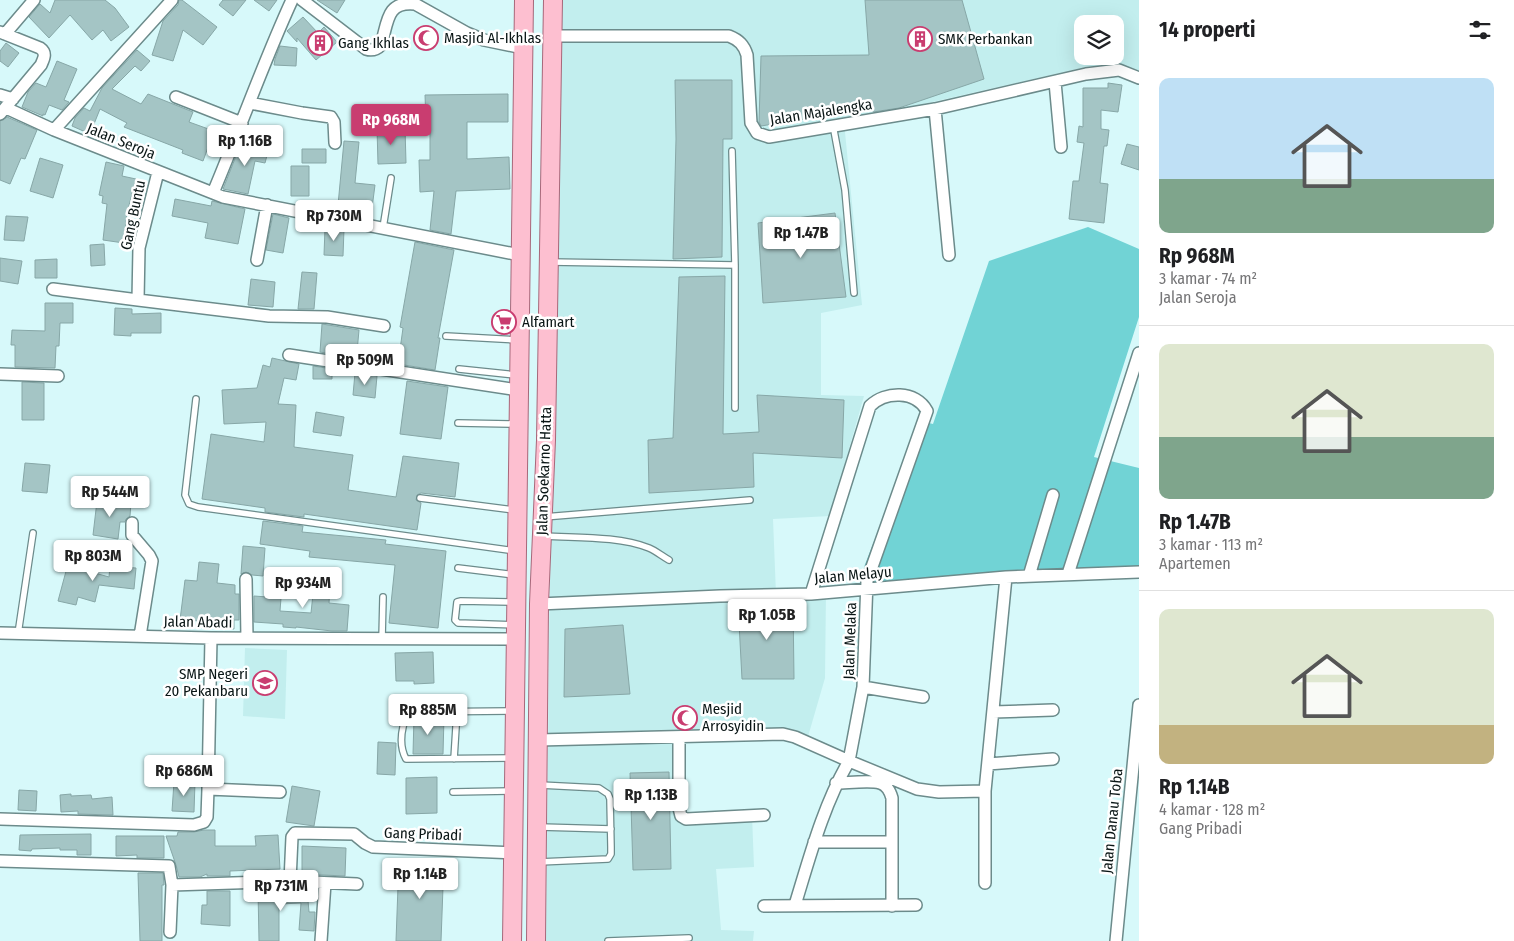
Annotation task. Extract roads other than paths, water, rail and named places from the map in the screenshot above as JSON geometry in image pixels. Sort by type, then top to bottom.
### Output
[{"type":"main road","name":"Jalan Soekarno Hatta","points":[[512,941],[524,0]]},
{"type":"main road","name":"Jalan Soekarno Hatta","points":[[536,941],[539,604],[546,440],[553,0]]},
{"type":"main road","points":[[512,912],[536,911]]},
{"type":"street","points":[[6,107],[41,64],[45,53],[40,48],[2,33],[34,0]]},
{"type":"street","points":[[54,130],[172,0]]},
{"type":"street","points":[[212,193],[292,0]]},
{"type":"street","points":[[302,0],[366,49],[370,50],[374,50],[381,45],[391,10],[397,5],[406,3],[415,4],[467,33],[484,40],[522,48]]},
{"type":"street","name":"Jalan Majalengka","points":[[552,36],[729,36],[736,38],[744,46],[747,55],[751,123],[757,133],[769,137],[935,109],[1086,74],[1119,70],[1139,77]]},
{"type":"street","points":[[1054,82],[1061,147]]},
{"type":"street","name":"Jalan Seroja","points":[[0,95],[6,107],[54,130],[223,197],[520,255]]},
{"type":"street","points":[[176,97],[242,123]]},
{"type":"street","points":[[250,103],[331,117],[334,122],[335,143]]},
{"type":"street","points":[[935,109],[949,255]]},
{"type":"street","name":"Gang Buntu","points":[[138,300],[139,248],[158,172]]},
{"type":"street","points":[[257,260],[266,205]]},
{"type":"street","points":[[53,289],[269,316],[327,317],[384,326]]},
{"type":"street","points":[[1068,574],[1139,353]]},
{"type":"street","points":[[289,355],[518,383]]},
{"type":"street","points":[[0,374],[58,376]]},
{"type":"street","name":"Jalan Melaka","points":[[795,905],[814,842],[836,783],[849,761],[864,687],[866,590],[869,574],[927,411],[924,405],[916,399],[899,395],[877,399],[870,406],[811,594]]},
{"type":"street","points":[[1028,576],[1053,495]]},
{"type":"street","points":[[132,523],[132,535],[152,561],[140,636]]},
{"type":"street","name":"Jalan Melayu","points":[[539,604],[811,594],[1006,577],[1139,572]]},
{"type":"street","points":[[984,883],[985,792],[1006,577]]},
{"type":"street","points":[[246,579],[247,638]]},
{"type":"street","name":"Jalan Abadi","points":[[0,633],[211,638],[382,639],[516,632]]},
{"type":"street","points":[[0,819],[200,824],[204,822],[207,817],[211,638]]},
{"type":"street","points":[[864,687],[924,697]]},
{"type":"street","name":"Jalan Danau Toba","points":[[1116,941],[1134,806],[1139,705]]},
{"type":"street","points":[[993,712],[1053,710]]},
{"type":"street","points":[[538,740],[783,734],[796,737],[917,789],[939,792],[985,792]]},
{"type":"street","points":[[679,737],[679,808],[681,816],[686,819],[764,815]]},
{"type":"street","points":[[988,764],[1053,759]]},
{"type":"street","points":[[836,783],[880,783],[889,789],[892,798],[892,906]]},
{"type":"street","points":[[208,789],[280,792]]},
{"type":"street","name":"Gang Pribadi","points":[[290,881],[292,836],[295,834],[354,834],[373,847],[514,853]]},
{"type":"street","points":[[814,842],[891,842]]},
{"type":"street","points":[[0,861],[169,866],[172,885],[170,932]]},
{"type":"street","points":[[172,885],[290,881],[358,884]]},
{"type":"street","points":[[321,941],[325,883]]},
{"type":"street","points":[[764,906],[916,906]]},
{"type":"lane","points":[[833,125],[845,190],[854,293]]},
{"type":"lane","points":[[732,151],[735,265],[735,408]]},
{"type":"lane","points":[[383,228],[391,178]]},
{"type":"lane","points":[[548,262],[735,265]]},
{"type":"lane","points":[[446,336],[519,340]]},
{"type":"lane","points":[[459,369],[518,383]]},
{"type":"lane","points":[[196,399],[184,495],[189,504],[518,551]]},
{"type":"lane","points":[[458,423],[518,424]]},
{"type":"lane","points":[[420,498],[518,510]]},
{"type":"lane","points":[[542,517],[750,500]]},
{"type":"lane","points":[[18,634],[34,533]]},
{"type":"lane","points":[[542,536],[614,540],[633,543],[650,549],[669,560]]},
{"type":"lane","points":[[458,568],[517,575]]},
{"type":"lane","points":[[382,639],[383,597]]},
{"type":"lane","points":[[516,602],[457,602],[456,620],[461,623],[516,632]]},
{"type":"lane","points":[[514,710],[408,712],[402,726],[402,752],[406,759],[514,758]]},
{"type":"lane","points":[[454,759],[457,711]]},
{"type":"lane","points":[[537,862],[608,859],[611,854],[610,799],[608,794],[599,788],[538,785]]},
{"type":"lane","points":[[453,792],[514,791]]},
{"type":"lane","points":[[538,827],[611,829]]},
{"type":"lane","points":[[608,941],[689,938]]},
{"type":"place","name":"Masjid Al-Ikhlas","points":[[426,38]]},
{"type":"place","name":"SMK Perbankan","points":[[920,39]]},
{"type":"place","name":"Gang Ikhlas","points":[[320,43]]},
{"type":"place","name":"Alfamart","points":[[504,322]]},
{"type":"place","name":"SMP Negeri 20 Pekanbaru","points":[[265,683]]},
{"type":"place","name":"Mesjid Arrosyidin","points":[[685,718]]}]
